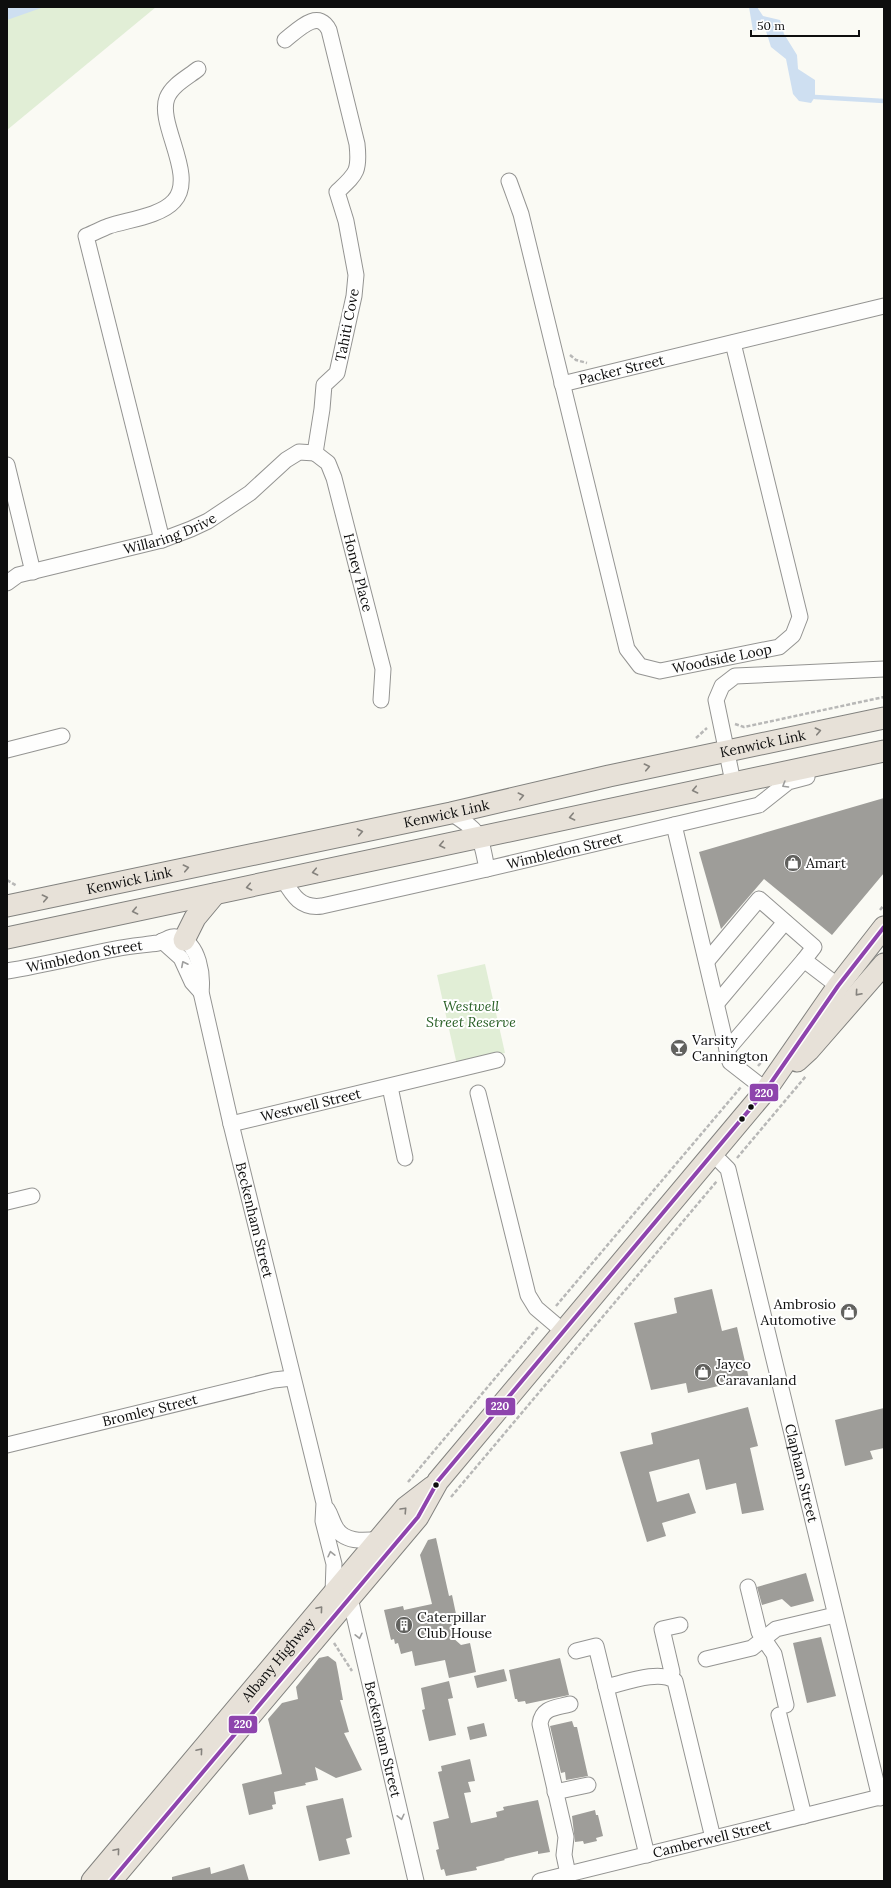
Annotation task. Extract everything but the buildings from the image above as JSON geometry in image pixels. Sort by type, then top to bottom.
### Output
[{"type":"highway","name":"Kenwick Link","points":[[7,906],[451,812],[726,750],[884,718]]},
{"type":"highway","points":[[7,937],[215,894],[884,750]]},
{"type":"highway","points":[[184,940],[195,918],[215,894]]},
{"type":"highway","name":"Albany Highway","points":[[92,1881],[341,1596],[418,1517],[438,1481],[766,1090],[838,986],[881,920]]},
{"type":"highway","name":"Albany Highway","points":[[766,1090],[809,1050],[884,964]]},
{"type":"highway","name":"Albany Highway","points":[[111,1881],[341,1596],[379,1539],[406,1507],[438,1481]]},
{"type":"street","name":"Tahiti Cove","points":[[285,40],[313,20],[319,20],[326,24],[329,30],[357,144],[359,159],[355,175],[337,192],[346,221],[356,275],[354,296],[337,373],[324,385],[315,453]]},
{"type":"street","points":[[162,540],[86,236],[108,226],[144,217],[174,202],[181,191],[182,178],[166,112],[167,98],[173,88],[198,69]]},
{"type":"street","name":"Packer Street","points":[[509,181],[521,214],[562,384],[884,306]]},
{"type":"street","name":"Woodside Loop","points":[[562,384],[627,649],[640,666],[660,671],[779,647],[793,635],[800,616],[733,343]]},
{"type":"street","name":"Willaring Drive","points":[[7,583],[18,575],[162,540],[208,521],[250,492],[286,460],[299,452],[315,453]]},
{"type":"street","name":"Honey Place","points":[[315,453],[328,463],[334,478],[383,669],[381,700]]},
{"type":"street","points":[[7,465],[33,572]]},
{"type":"street","points":[[734,782],[716,700],[722,686],[735,676],[884,669]]},
{"type":"street","points":[[7,750],[62,736]]},
{"type":"street","name":"Wimbledon Street","points":[[283,879],[292,895],[301,903],[315,907],[487,869],[759,805],[788,782],[827,771],[845,758]]},
{"type":"street","points":[[451,812],[470,825],[480,836],[487,869]]},
{"type":"street","points":[[674,825],[730,1062],[766,1090]]},
{"type":"street","points":[[707,960],[759,899],[814,947],[727,1050]]},
{"type":"street","points":[[717,1004],[785,922]]},
{"type":"street","name":"Wimbledon Street","points":[[7,971],[162,941],[172,936],[184,940]]},
{"type":"street","name":"Beckenham Street","points":[[184,940],[197,957],[202,984],[200,992],[292,1378],[324,1503],[335,1526],[343,1535],[356,1540],[379,1539]]},
{"type":"street","name":"Wimbledon Street","points":[[162,941],[181,958],[192,982],[200,992]]},
{"type":"street","points":[[804,960],[838,986]]},
{"type":"street","name":"Westwell Street","points":[[231,1124],[390,1087],[497,1060]]},
{"type":"street","points":[[390,1087],[405,1158]]},
{"type":"street","points":[[478,1093],[528,1295],[536,1308],[563,1331]]},
{"type":"street","points":[[713,1154],[728,1169]]},
{"type":"street","name":"Clapham Street","points":[[728,1169],[836,1615],[882,1797]]},
{"type":"street","points":[[7,1202],[32,1196]]},
{"type":"street","name":"Bromley Street","points":[[7,1445],[274,1380],[292,1378]]},
{"type":"street","name":"Beckenham Street","points":[[324,1503],[324,1521],[341,1596],[416,1881]]},
{"type":"street","points":[[748,1587],[759,1632],[774,1654],[782,1710],[804,1816]]},
{"type":"street","points":[[706,1659],[752,1648],[776,1629],[836,1615]]},
{"type":"street","points":[[670,1677],[672,1672],[662,1629],[680,1625]]},
{"type":"street","points":[[576,1651],[596,1646],[647,1855]]},
{"type":"street","points":[[606,1687],[657,1675],[670,1677],[674,1681],[677,1688],[713,1838]]},
{"type":"street","points":[[568,1874],[564,1855],[566,1837],[540,1724],[541,1716],[546,1710],[570,1704]]},
{"type":"street","points":[[555,1792],[588,1785]]},
{"type":"street","name":"Camberwell Street","points":[[540,1881],[882,1797]]},
{"type":"path","points":[[881,920],[884,905]]},
{"type":"path","points":[[407,1484],[766,1057]]},
{"type":"path","points":[[447,1501],[808,1073]]},
{"type":"green space","points":[[7,7],[156,7],[7,130]]},
{"type":"green space","name":"Westwell Street Reserve","points":[[485,964],[505,1053],[457,1065],[437,975]]},
{"type":"water","points":[[7,7],[44,7],[7,20]]},
{"type":"water","points":[[749,7],[757,7],[763,16],[780,20],[784,34],[797,55],[798,69],[815,80],[815,97],[811,103],[799,101],[793,94],[786,59],[771,47],[765,28],[753,31]]},
{"type":"waterway","points":[[815,97],[884,101]]},
{"type":"transit line","name":"220","points":[[111,1881],[418,1517],[438,1481],[766,1090],[838,986],[884,927]]},
{"type":"place","name":"Amart","points":[[793,863]]},
{"type":"place","name":"Varsity Cannington","points":[[679,1048]]},
{"type":"place","name":"Ambrosio Automotive","points":[[849,1312]]},
{"type":"place","name":"Jayco Caravanland","points":[[703,1372]]},
{"type":"place","name":"Caterpillar Club House","points":[[404,1625]]}]
